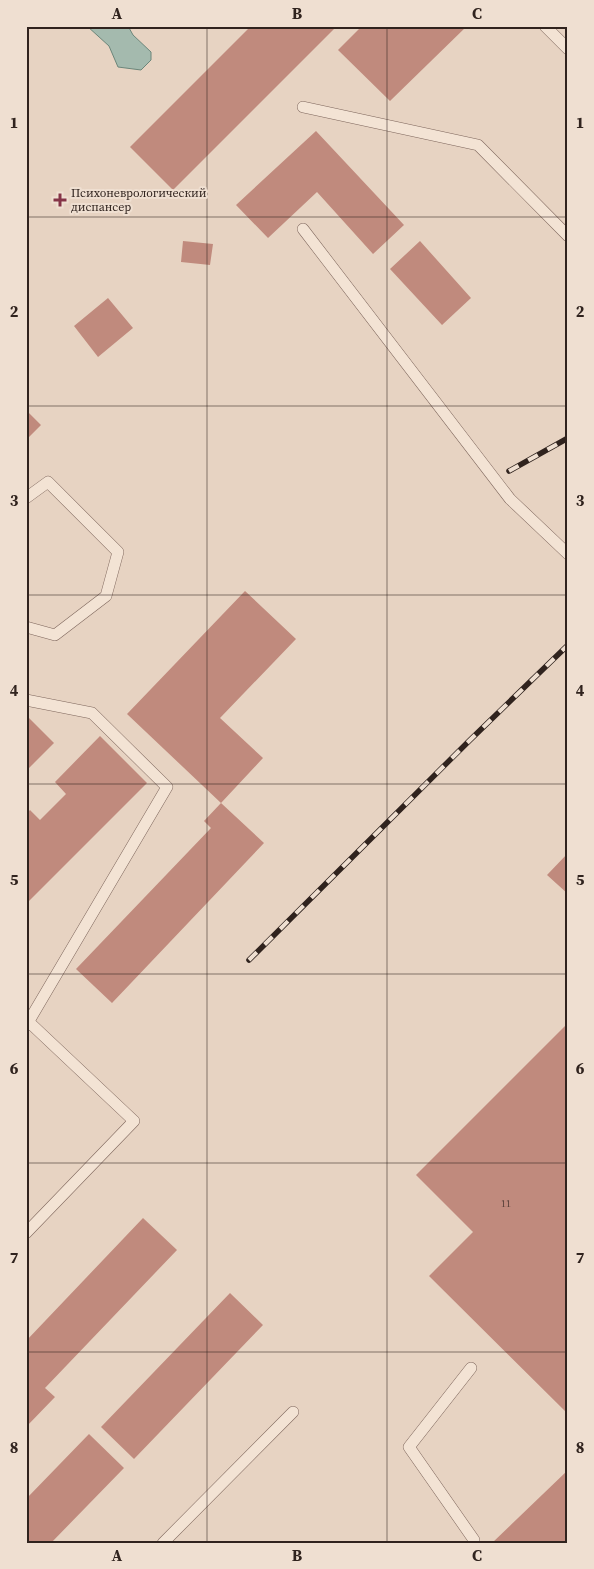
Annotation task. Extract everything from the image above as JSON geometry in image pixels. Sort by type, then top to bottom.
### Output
[{"type":"lane","points":[[545,26],[568,49]]},
{"type":"lane","points":[[303,107],[478,145],[568,236]]},
{"type":"lane","points":[[303,229],[510,499],[568,554]]},
{"type":"lane","points":[[26,498],[48,482],[118,552],[106,596],[56,634],[26,627]]},
{"type":"lane","points":[[26,700],[92,713],[167,787],[28,1025],[134,1121],[26,1233]]},
{"type":"lane","points":[[471,1368],[409,1447],[474,1540],[474,1543]]},
{"type":"lane","points":[[163,1543],[293,1412]]},
{"type":"shaded area","points":[[87,26],[128,26],[133,35],[151,52],[151,60],[141,70],[118,67],[109,46]]},
{"type":"building","points":[[251,26],[337,26],[173,190],[130,147]]},
{"type":"building","points":[[362,26],[467,26],[390,101],[338,50]]},
{"type":"building","points":[[316,131],[404,225],[373,254],[317,192],[268,238],[236,205]]},
{"type":"building","points":[[183,241],[213,244],[210,265],[181,262]]},
{"type":"building","points":[[420,241],[471,298],[442,325],[390,269]]},
{"type":"building","points":[[108,298],[133,328],[98,357],[74,326]]},
{"type":"building","points":[[26,410],[41,425],[26,440]]},
{"type":"building","points":[[245,591],[296,639],[220,718],[263,758],[221,803],[127,714]]},
{"type":"building","points":[[26,715],[54,743],[26,771]]},
{"type":"building","points":[[100,736],[147,783],[26,904],[26,814],[30,810],[40,820],[66,794],[55,782]]},
{"type":"building","points":[[221,803],[264,843],[112,1003],[76,969],[211,828],[204,821]]},
{"type":"building","points":[[568,853],[568,894],[547,875]]},
{"type":"building","points":[[568,1023],[568,1414],[429,1276],[473,1232],[416,1175]]},
{"type":"building","points":[[143,1218],[177,1250],[45,1388],[55,1397],[26,1427],[26,1341]]},
{"type":"building","points":[[230,1293],[263,1325],[134,1459],[101,1427]]},
{"type":"building","points":[[89,1434],[124,1468],[51,1543],[26,1543],[26,1499]]},
{"type":"building","points":[[568,1470],[568,1543],[492,1543]]},
{"type":"railway","points":[[509,471],[568,438]]},
{"type":"railway","points":[[249,960],[568,645]]},
{"type":"place","name":"Психоневрологический диспансер","points":[[60,200]]}]
